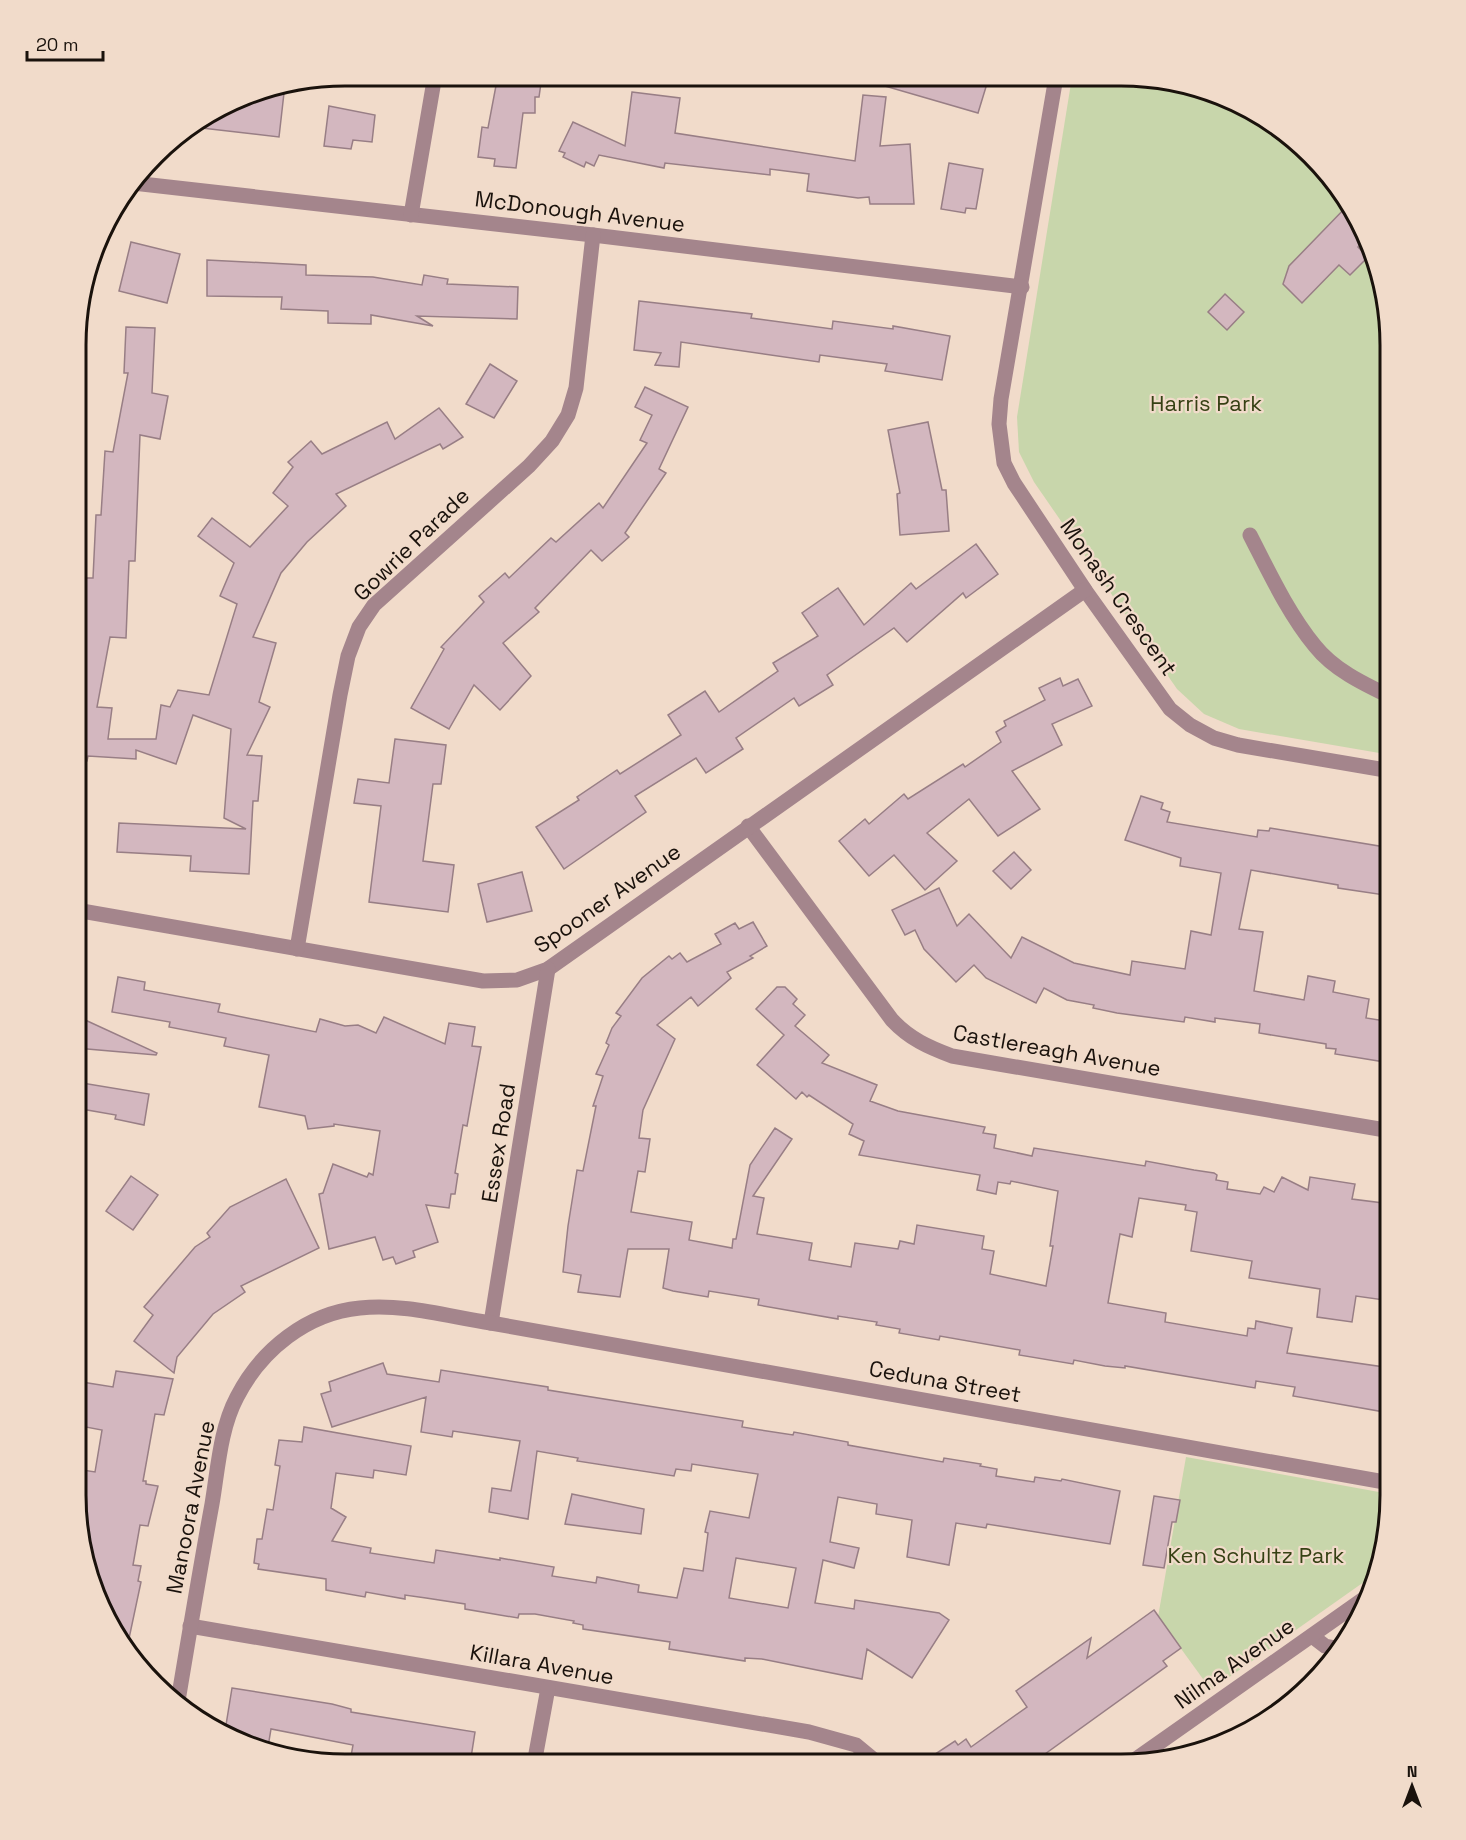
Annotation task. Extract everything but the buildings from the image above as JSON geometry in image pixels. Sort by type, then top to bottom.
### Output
[{"type":"street","points":[[411,215],[433,86]]},
{"type":"street","name":"Monash Crescent","points":[[1055,86],[1022,287],[1001,399],[1000,442],[1004,463],[1014,483],[1085,590],[1170,709],[1190,725],[1214,738],[1238,745],[1380,769]]},
{"type":"street","name":"McDonough Avenue","points":[[142,184],[1022,287]]},
{"type":"street","name":"Gowrie Parade","points":[[297,949],[340,695],[348,656],[359,627],[374,605],[398,582],[529,466],[552,441],[568,416],[576,388],[593,235]]},
{"type":"street","points":[[1250,535],[1272,579],[1315,648],[1352,678],[1380,692]]},
{"type":"street","name":"Spooner Avenue","points":[[86,912],[483,981],[518,980],[548,969],[1085,590]]},
{"type":"street","name":"Castlereagh Avenue","points":[[748,826],[892,1020],[908,1037],[927,1047],[952,1056],[1380,1129]]},
{"type":"street","name":"Essex Road","points":[[491,1323],[548,969]]},
{"type":"street","name":"Manoora Avenue","points":[[179,1694],[222,1442],[236,1399],[257,1364],[286,1338],[320,1317],[361,1308],[401,1309],[491,1323]]},
{"type":"street","name":"Ceduna Street","points":[[491,1323],[1380,1480]]},
{"type":"street","name":"Nilma Avenue","points":[[1144,1753],[1357,1604]]},
{"type":"street","name":"Killara Avenue","points":[[190,1626],[833,1737],[856,1745],[867,1754]]},
{"type":"street","points":[[1312,1636],[1325,1646],[1331,1647]]},
{"type":"street","points":[[536,1754],[548,1688]]},
{"type":"green space","name":"Harris Park","points":[[1071,86],[1138,86],[1172,90],[1205,99],[1251,120],[1305,161],[1346,215],[1361,245],[1376,294],[1380,328],[1380,753],[1239,729],[1204,714],[1177,689],[1034,482],[1019,452],[1017,417]]},
{"type":"green space","name":"Ken Schultz Park","points":[[1186,1457],[1380,1492],[1376,1546],[1367,1580],[1211,1690],[1158,1617]]}]
